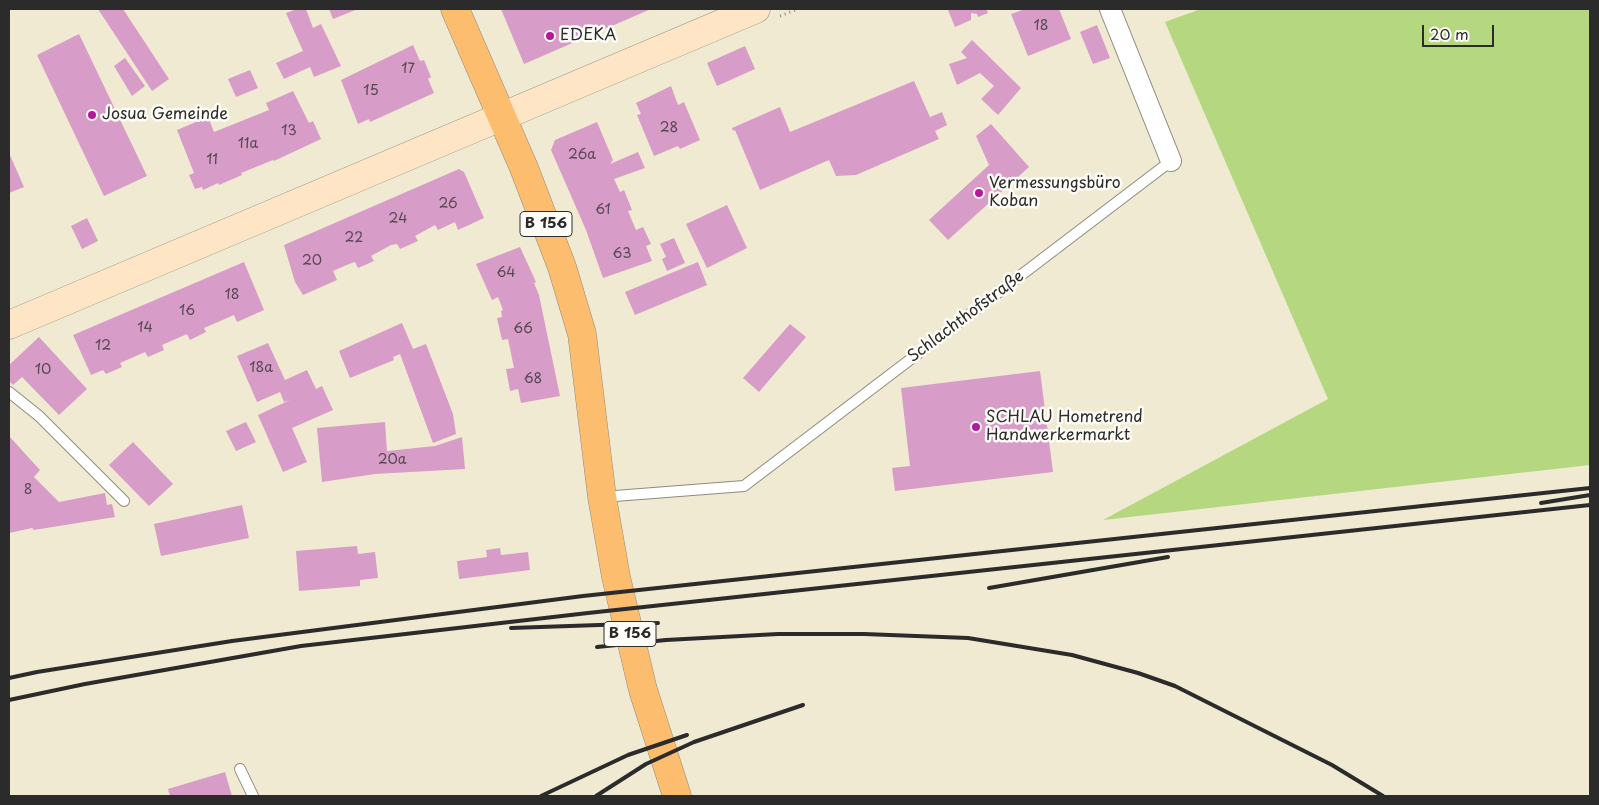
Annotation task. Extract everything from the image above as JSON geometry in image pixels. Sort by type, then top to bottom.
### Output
[{"type":"main road","name":"B 156","points":[[455,9],[502,116],[565,277],[582,334],[596,434],[602,497],[616,577],[643,690],[677,796]]},
{"type":"street","name":"Schlachthofstraße","points":[[1110,9],[1171,161]]},
{"type":"street","points":[[9,325],[502,116],[739,12]]},
{"type":"lane","name":"Schlachthofstraße","points":[[602,497],[744,486],[1171,161]]},
{"type":"lane","points":[[9,392],[39,416],[124,501]]},
{"type":"lane","points":[[240,769],[253,796]]},
{"type":"green space","points":[[1201,9],[1590,9],[1590,465],[1103,520],[1328,399],[1165,22]]},
{"type":"building","points":[[98,9],[123,9],[169,79],[152,91]]},
{"type":"building","points":[[297,9],[306,9],[313,28],[321,24],[341,66],[314,77],[310,67],[284,79],[276,63],[303,51],[286,13]]},
{"type":"building","points":[[329,9],[358,9],[333,19]]},
{"type":"building","name":"EDEKA","points":[[501,9],[651,9],[524,64]]},
{"type":"building","points":[[945,9],[986,9],[988,13],[978,17],[977,14],[971,13],[971,20],[955,27],[948,10]]},
{"type":"building","points":[[1025,9],[1059,9],[1071,39],[1028,56],[1011,14]]},
{"type":"building","points":[[1097,25],[1110,58],[1093,64],[1080,32]]},
{"type":"building","name":"Josua Gemeinde","points":[[79,34],[147,176],[104,196],[37,55]]},
{"type":"building","points":[[972,40],[1021,88],[998,115],[981,99],[994,86],[980,73],[957,85],[949,64],[967,58],[961,52]]},
{"type":"building","points":[[413,45],[420,61],[424,60],[431,77],[428,79],[434,93],[370,122],[369,119],[358,124],[341,80]]},
{"type":"building","points":[[745,46],[755,69],[717,86],[707,63]]},
{"type":"building","points":[[125,58],[145,86],[132,96],[114,66]]},
{"type":"building","points":[[250,70],[258,88],[236,97],[228,79]]},
{"type":"building","points":[[914,81],[930,117],[942,112],[947,125],[935,131],[939,139],[856,175],[836,176],[829,160],[760,190],[735,130],[733,131],[732,128],[780,107],[790,132]]},
{"type":"building","points":[[671,86],[678,105],[684,102],[700,140],[680,149],[678,146],[654,156],[637,115],[641,114],[636,103]]},
{"type":"building","points":[[293,91],[309,123],[313,121],[321,139],[274,161],[241,173],[242,175],[219,185],[218,183],[203,190],[202,187],[195,189],[189,175],[194,173],[177,130],[208,117],[214,132],[269,110],[266,103]]},
{"type":"building","points":[[597,122],[613,160],[610,164],[638,152],[645,168],[614,179],[620,192],[624,190],[632,210],[628,211],[636,230],[643,227],[651,244],[646,246],[652,261],[603,278],[586,230],[551,150],[555,140]]},
{"type":"building","name":"Vermessungsbüro Koban","points":[[991,124],[1029,167],[948,240],[929,220],[989,165],[976,136]]},
{"type":"building","points":[[9,153],[24,187],[9,193]]},
{"type":"building","points":[[459,169],[464,172],[484,218],[458,230],[455,222],[438,230],[435,225],[415,236],[418,241],[400,249],[397,244],[391,245],[371,256],[374,261],[358,268],[355,262],[333,271],[337,280],[303,295],[295,282],[284,245]]},
{"type":"building","points":[[727,205],[747,248],[707,268],[686,224]]},
{"type":"building","points":[[87,218],[98,241],[82,249],[71,226]]},
{"type":"building","points":[[674,238],[685,263],[667,271],[662,259],[666,257],[660,244]]},
{"type":"building","points":[[520,247],[536,282],[534,283],[539,295],[560,396],[521,403],[518,389],[510,391],[506,369],[514,368],[508,339],[502,340],[497,318],[502,317],[501,311],[503,310],[498,297],[492,300],[476,264]]},
{"type":"building","points":[[244,262],[264,310],[237,322],[234,315],[204,328],[206,332],[190,340],[187,334],[162,345],[164,350],[148,357],[145,352],[120,363],[122,367],[106,374],[103,370],[91,375],[73,335]]},
{"type":"building","points":[[698,262],[707,285],[635,315],[625,292]]},
{"type":"building","points":[[402,323],[413,349],[426,344],[453,414],[456,434],[433,443],[400,354],[393,357],[394,360],[350,378],[339,351]]},
{"type":"building","points":[[790,324],[806,337],[759,392],[743,378]]},
{"type":"building","points":[[39,337],[87,389],[59,415],[22,377],[13,385],[9,381],[9,365]]},
{"type":"building","points":[[268,343],[285,380],[307,370],[316,389],[322,386],[333,410],[292,428],[307,462],[283,472],[258,415],[290,400],[284,402],[280,392],[257,402],[237,356]]},
{"type":"building","name":"SCHLAU Hometrend Handwerkermarkt","points":[[1040,371],[1053,472],[895,491],[892,468],[910,466],[901,388]]},
{"type":"building","points":[[246,422],[256,442],[236,451],[226,431]]},
{"type":"building","points":[[385,422],[387,451],[435,446],[462,437],[465,469],[375,474],[322,482],[317,428]]},
{"type":"building","points":[[9,436],[40,470],[34,477],[59,502],[105,493],[107,505],[112,504],[115,517],[34,530],[32,528],[9,533]]},
{"type":"building","points":[[133,442],[173,484],[149,506],[109,465]]},
{"type":"building","points":[[242,505],[249,538],[161,556],[154,524]]},
{"type":"building","points":[[357,546],[358,554],[375,552],[378,578],[360,580],[360,586],[299,591],[296,551]]},
{"type":"building","points":[[500,548],[501,555],[528,552],[530,570],[459,579],[457,561],[487,557],[486,550]]},
{"type":"building","points":[[225,772],[232,796],[170,796],[168,789]]},
{"type":"railway","points":[[9,678],[232,641],[583,596],[1590,488]]},
{"type":"railway","points":[[1541,503],[1590,495]]},
{"type":"railway","points":[[9,700],[85,684],[301,646],[588,613],[1590,505]]},
{"type":"railway","points":[[989,588],[1168,557]]},
{"type":"railway","points":[[511,628],[658,623]]},
{"type":"railway","points":[[597,647],[666,640],[778,634],[864,634],[968,638],[1072,655],[1138,673],[1175,686],[1332,765],[1383,796]]},
{"type":"railway","points":[[596,796],[646,764],[694,742],[803,705]]},
{"type":"railway","points":[[541,796],[628,755],[687,735]]},
{"type":"place","name":"EDEKA","points":[[550,36]]},
{"type":"place","name":"Josua Gemeinde","points":[[92,115]]},
{"type":"place","name":"Vermessungsbüro Koban","points":[[979,193]]},
{"type":"place","name":"SCHLAU Hometrend Handwerkermarkt","points":[[976,427]]}]
